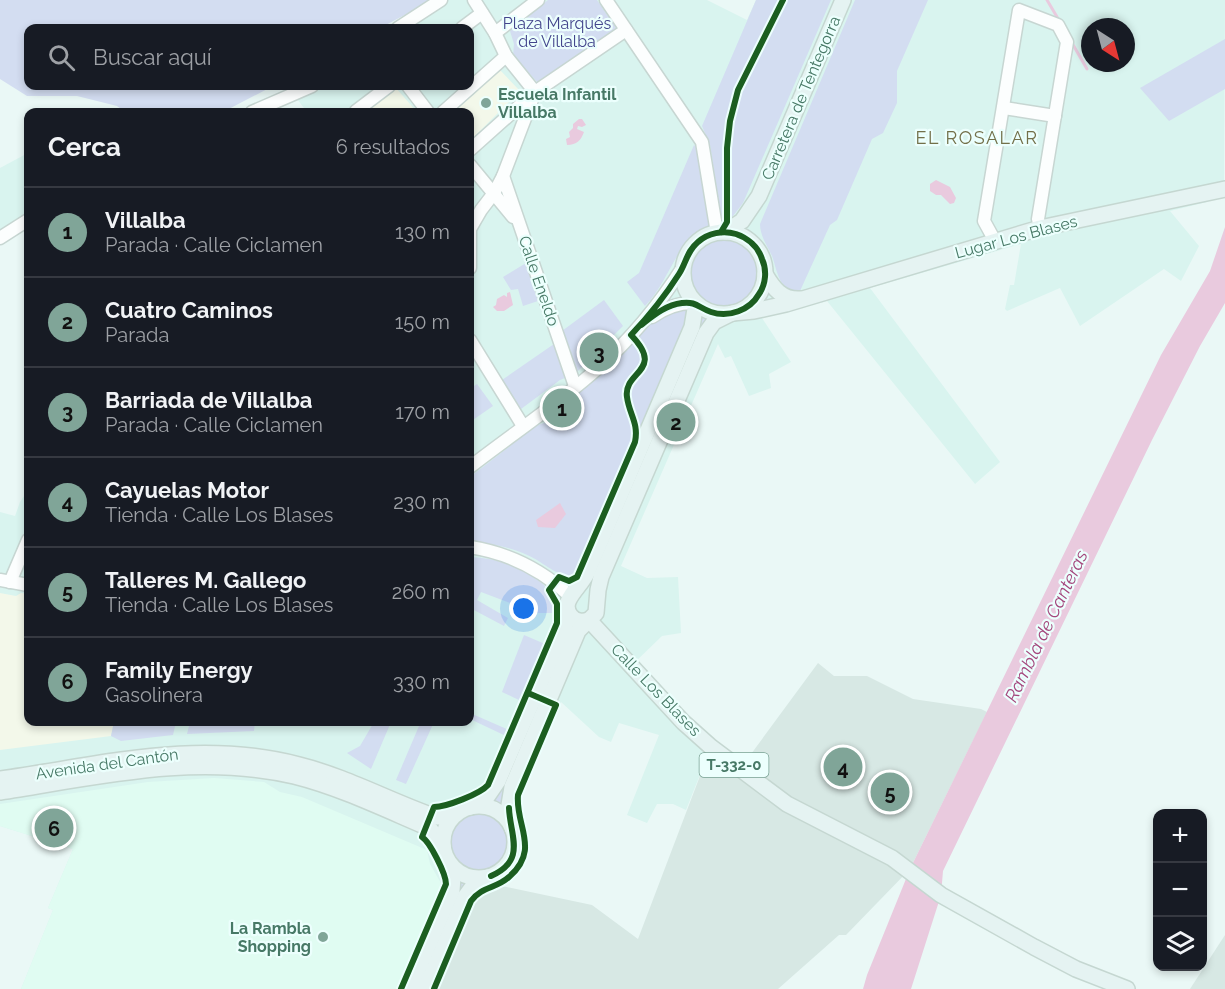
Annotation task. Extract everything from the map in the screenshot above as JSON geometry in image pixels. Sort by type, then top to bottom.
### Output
[{"type":"main road","name":"Carretera de Tentegorra","points":[[756,248],[751,224],[759,196],[843,0]]},
{"type":"main road","name":"Lugar Los Blases","points":[[731,314],[754,312],[811,297],[1040,228],[1225,189]]},
{"type":"main road","name":"Carretera de Tentegorra","points":[[721,233],[742,221],[759,196]]},
{"type":"main road","points":[[425,989],[467,894],[478,883],[503,868],[512,857],[515,843],[508,805],[512,787],[578,631],[596,613],[598,590],[602,577],[706,333],[714,322],[745,308],[755,300],[762,288],[765,274],[763,261],[756,248],[742,237],[721,233],[705,237],[695,245],[687,255],[683,267],[686,288],[696,303],[711,312],[731,314]]},
{"type":"main road","name":"Lugar Los Blases","points":[[765,274],[774,289],[784,297],[796,300],[811,297]]},
{"type":"main road","points":[[410,989],[452,891],[453,877],[446,855],[445,828],[455,814],[487,797],[498,781],[565,626],[567,604],[587,573],[675,368],[694,322],[696,303]]},
{"type":"main road","points":[[572,594],[583,590],[589,591],[598,602]]},
{"type":"main road","points":[[568,612],[574,620],[581,622],[589,620]]},
{"type":"main road","name":"Calle Los Blases","points":[[589,620],[683,722],[711,747],[767,790],[800,812],[892,858],[941,894],[994,925],[1076,969],[1127,989]]},
{"type":"main road","name":"Avenida del Cantón","points":[[0,779],[133,758],[180,753],[218,753],[265,758],[298,765],[347,780],[436,817],[455,814]]},
{"type":"main road","name":"Avenida del Cantón","points":[[0,792],[158,768],[214,766],[255,769],[321,784],[422,825],[430,830],[446,855]]},
{"type":"main road","points":[[471,807],[485,806],[495,810],[504,816],[512,828]]},
{"type":"main road","points":[[446,855],[458,872],[480,878],[490,876]]},
{"type":"street","points":[[404,24],[441,0]]},
{"type":"street","points":[[474,0],[495,33],[506,56],[535,92]]},
{"type":"street","points":[[495,33],[538,0]]},
{"type":"street","points":[[606,0],[702,142],[721,233]]},
{"type":"street","points":[[995,242],[984,221],[1019,10],[1058,25],[1067,42],[1038,219],[1040,228]]},
{"type":"street","points":[[467,24],[482,13]]},
{"type":"street","points":[[474,146],[535,92],[626,30]]},
{"type":"street","points":[[474,84],[506,56]]},
{"type":"street","points":[[261,108],[302,90]]},
{"type":"street","points":[[360,108],[384,90]]},
{"type":"street","points":[[411,90],[425,108]]},
{"type":"street","points":[[448,108],[468,90]]},
{"type":"street","points":[[474,222],[495,193],[503,176],[535,92]]},
{"type":"street","points":[[1004,108],[1054,116]]},
{"type":"street","points":[[474,169],[520,226]]},
{"type":"street","name":"Calle Eneldo","points":[[503,176],[575,386]]},
{"type":"street","points":[[0,238],[24,223]]},
{"type":"street","points":[[474,464],[597,369],[664,297],[683,267]]},
{"type":"street","points":[[641,324],[670,306],[696,303]]},
{"type":"street","points":[[474,346],[523,426]]},
{"type":"street","points":[[24,547],[5,581],[24,584]]},
{"type":"street","points":[[474,550],[493,552],[532,566],[572,594]]},
{"type":"shaded area","points":[[433,0],[707,0],[747,20],[756,0],[1225,0],[1224,189],[1215,191],[1207,202],[1170,211],[1199,246],[1181,281],[1164,269],[1080,326],[1060,288],[1007,311],[1005,309],[1010,285],[1014,285],[1021,244],[870,288],[1000,462],[975,484],[827,301],[762,318],[791,362],[769,374],[771,388],[749,396],[731,356],[725,358],[718,344],[621,566],[647,578],[678,577],[681,633],[662,636],[631,666],[711,747],[686,810],[673,804],[657,804],[647,823],[627,815],[659,735],[619,723],[611,742],[599,737],[561,702],[522,791],[520,807],[529,840],[524,865],[507,883],[483,894],[475,901],[437,989],[21,989],[53,910],[48,908],[73,849],[0,826],[0,512],[15,516],[24,496],[24,726],[474,726],[474,108],[304,108],[291,91],[474,90],[474,24],[396,24]]},
{"type":"shaded area","name":"Escuela Infantil Villalba","points":[[500,70],[520,91],[474,137],[474,108],[458,108]]},
{"type":"shaded area","points":[[394,90],[398,90],[414,108],[371,108]]},
{"type":"shaded area","points":[[24,155],[24,228],[0,243],[0,168]]},
{"type":"shaded area","points":[[0,593],[16,596],[24,593],[24,726],[113,726],[111,736],[0,750]]},
{"type":"shaded area","points":[[818,663],[834,676],[867,676],[913,699],[981,709],[987,712],[910,869],[846,935],[839,935],[778,989],[437,989],[472,906],[483,894],[502,886],[592,905],[638,939],[711,747],[740,769]]},
{"type":"shaded area","name":"La Rambla Shopping","points":[[214,778],[264,782],[280,792],[302,797],[427,850],[430,864],[442,885],[398,989],[21,989],[53,910],[48,908],[73,849],[0,826],[0,804],[148,782]]},
{"type":"shaded area","points":[[1225,935],[1225,989],[1190,989],[1202,971],[1207,971],[1207,963]]},
{"type":"green space","points":[[0,0],[433,0],[388,24],[24,24],[24,90],[265,90],[231,108],[120,108],[77,96],[27,96],[0,79]]},
{"type":"green space","name":"Plaza Marqués de Villalba","points":[[548,0],[597,0],[616,28],[538,83],[513,55],[514,44],[510,31]]},
{"type":"green space","points":[[756,0],[831,0],[743,203],[730,220],[722,222],[710,145],[702,126]]},
{"type":"green space","points":[[855,0],[928,0],[897,71],[897,103],[883,133],[872,139],[837,220],[830,225],[800,291],[793,290],[787,288],[780,280],[762,236],[760,224]]},
{"type":"green space","points":[[1225,39],[1225,89],[1169,121],[1140,88]]},
{"type":"green space","points":[[694,145],[709,226],[698,232],[681,250],[654,296],[645,306],[627,282],[639,273]]},
{"type":"green space","points":[[717,233],[737,235],[752,243],[762,259],[765,277],[763,286],[753,302],[723,316],[655,451],[635,442],[636,429],[628,403],[627,389],[641,370],[645,356],[631,335],[641,325],[690,297],[683,277],[687,258],[698,243]]},
{"type":"green space","points":[[526,263],[538,301],[523,306],[518,289],[511,290],[503,277]]},
{"type":"green space","points":[[604,300],[623,326],[576,373],[562,331]]},
{"type":"green space","points":[[629,337],[638,349],[641,358],[641,364],[628,380],[623,395],[633,423],[632,441],[573,576],[560,574],[513,549],[474,542],[474,474],[537,425],[548,422],[574,403],[580,392],[601,375]]},
{"type":"green space","points":[[554,344],[565,378],[521,409],[502,380]]},
{"type":"green space","points":[[477,384],[493,406],[474,419],[474,386]]},
{"type":"green space","points":[[474,557],[490,559],[519,569],[545,586],[552,600],[555,613],[536,613],[481,592],[477,600],[508,618],[504,626],[474,610]]},
{"type":"green space","points":[[524,635],[545,644],[521,701],[502,692]]},
{"type":"green space","points":[[535,696],[512,788],[510,819],[514,844],[510,859],[502,869],[467,894],[452,892],[448,862],[444,853],[445,827],[455,814],[481,802]]},
{"type":"green space","points":[[474,715],[509,730],[506,736],[474,721]]},
{"type":"green space","points":[[113,726],[175,726],[173,735],[121,741],[111,736]]},
{"type":"green space","points":[[189,726],[255,726],[254,731],[187,734]]},
{"type":"green space","points":[[372,726],[389,726],[371,769],[347,753],[360,746]]},
{"type":"green space","points":[[419,726],[432,726],[406,784],[396,780]]},
{"type":"water","points":[[579,119],[582,119],[586,125],[578,126],[577,129],[584,132],[583,135],[576,143],[567,145],[566,139],[570,137],[569,132]]},
{"type":"water","points":[[936,180],[950,187],[956,198],[954,203],[950,204],[941,195],[930,191],[930,184]]},
{"type":"water","name":"Rambla de Canteras","points":[[1225,227],[1225,303],[1200,346],[1152,440],[943,871],[941,895],[911,989],[863,989],[910,869],[1161,355],[1210,271]]},
{"type":"water","points":[[510,292],[513,305],[504,311],[497,311],[493,307],[497,299],[504,295],[507,297],[507,293]]},
{"type":"water","points":[[560,503],[566,514],[555,528],[538,527],[536,520]]},
{"type":"waterway","points":[[1047,0],[1060,22]]},
{"type":"waterway","points":[[1072,43],[1081,59]]},
{"type":"cycle path","points":[[721,232],[727,222],[727,148],[730,121],[738,90],[783,0]]},
{"type":"cycle path","points":[[401,989],[446,884],[437,859],[422,837],[434,807],[462,799],[488,785],[557,623],[557,604],[549,590],[559,577],[569,581],[577,577],[635,442],[636,429],[628,403],[627,388],[641,370],[645,356],[631,335],[679,274],[691,249],[706,236],[726,232],[736,234],[745,238],[758,251],[765,268],[765,277],[755,300],[745,308],[732,313],[718,314],[694,304],[682,303],[665,308],[641,325]]},
{"type":"cycle path","points":[[434,989],[471,901],[475,896],[509,877],[523,857],[525,847],[518,795],[556,705],[528,693]]},
{"type":"cycle path","points":[[491,876],[502,870],[513,855],[509,808]]},
{"type":"place","name":"Escuela Infantil Villalba","points":[[486,103]]},
{"type":"place","name":"Barriada de Villalba","points":[[599,352]]},
{"type":"place","name":"Villalba","points":[[562,408]]},
{"type":"place","name":"Cuatro Caminos","points":[[676,422]]},
{"type":"place","name":"Cayuelas Motor","points":[[843,767]]},
{"type":"place","name":"Talleres M. Gallego","points":[[890,792]]},
{"type":"place","name":"Family Energy","points":[[54,828]]},
{"type":"place","name":"La Rambla Shopping","points":[[323,937]]},
{"type":"district","name":"EL ROSALAR","points":[[977,137]]}]
